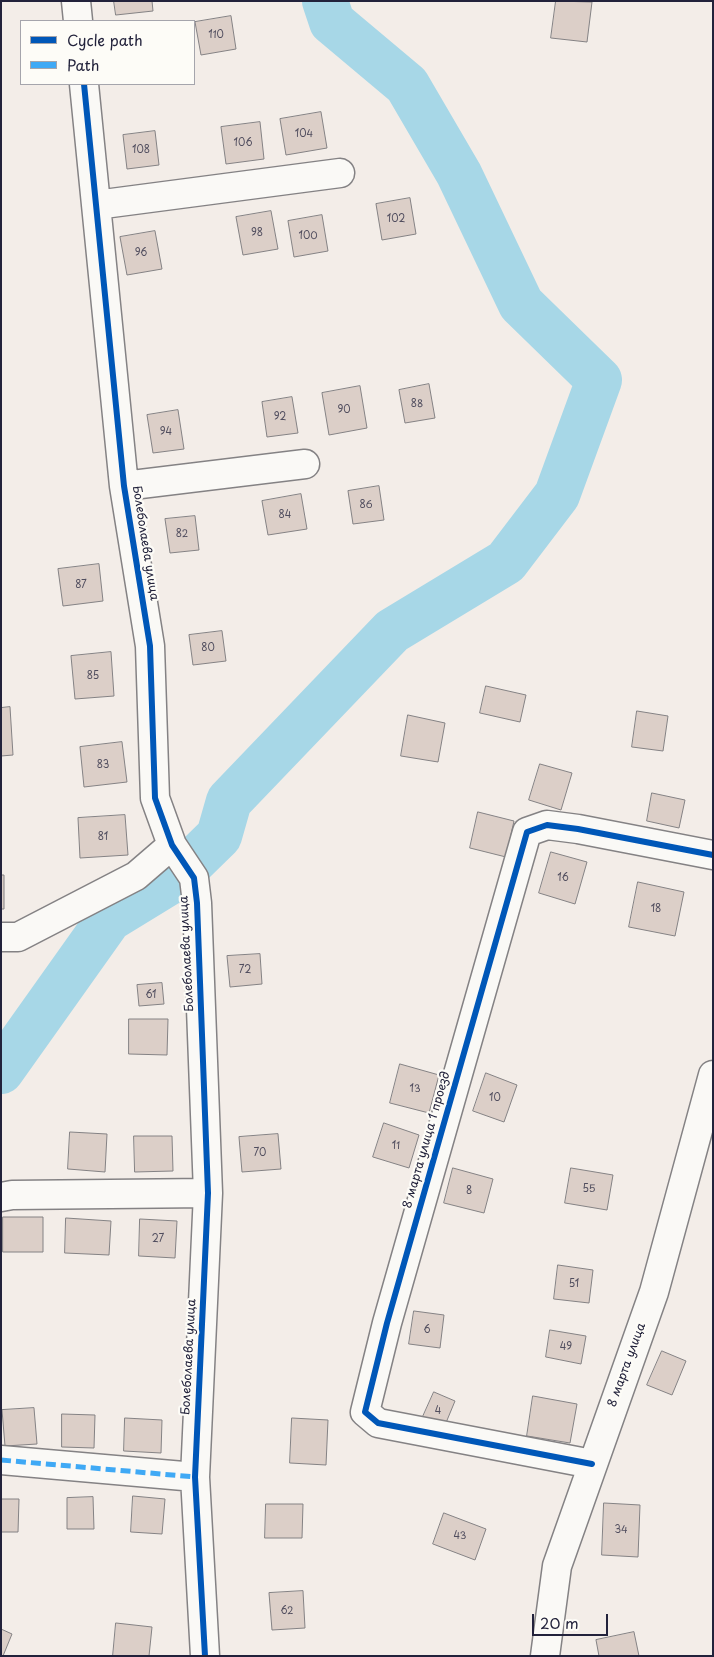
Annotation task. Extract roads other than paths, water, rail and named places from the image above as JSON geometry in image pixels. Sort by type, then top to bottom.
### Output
[{"type":"street","points":[[76,1],[78,20]]},
{"type":"street","name":"Болеболаева улица","points":[[84,85],[124,486],[150,646],[155,798],[172,845],[194,878],[197,903],[208,1193],[195,1477],[205,1656]]},
{"type":"street","points":[[96,205],[340,173]]},
{"type":"street","points":[[124,486],[305,464]]},
{"type":"street","name":"8 марта улица 1 проезд","points":[[592,1464],[378,1423],[365,1412],[387,1323],[527,832],[547,825],[578,829],[713,855]]},
{"type":"street","points":[[1,937],[18,937],[136,876],[172,845]]},
{"type":"street","name":"8 марта улица","points":[[546,1656],[556,1566],[654,1292],[713,1075]]},
{"type":"street","points":[[1,1197],[12,1195],[208,1193]]},
{"type":"street","points":[[1,1460],[195,1477]]},
{"type":"waterway","points":[[1,1071],[109,919],[176,878],[219,836],[229,801],[392,631],[506,562],[557,495],[599,380],[521,304],[459,174],[407,85],[332,22],[325,1]]}]
